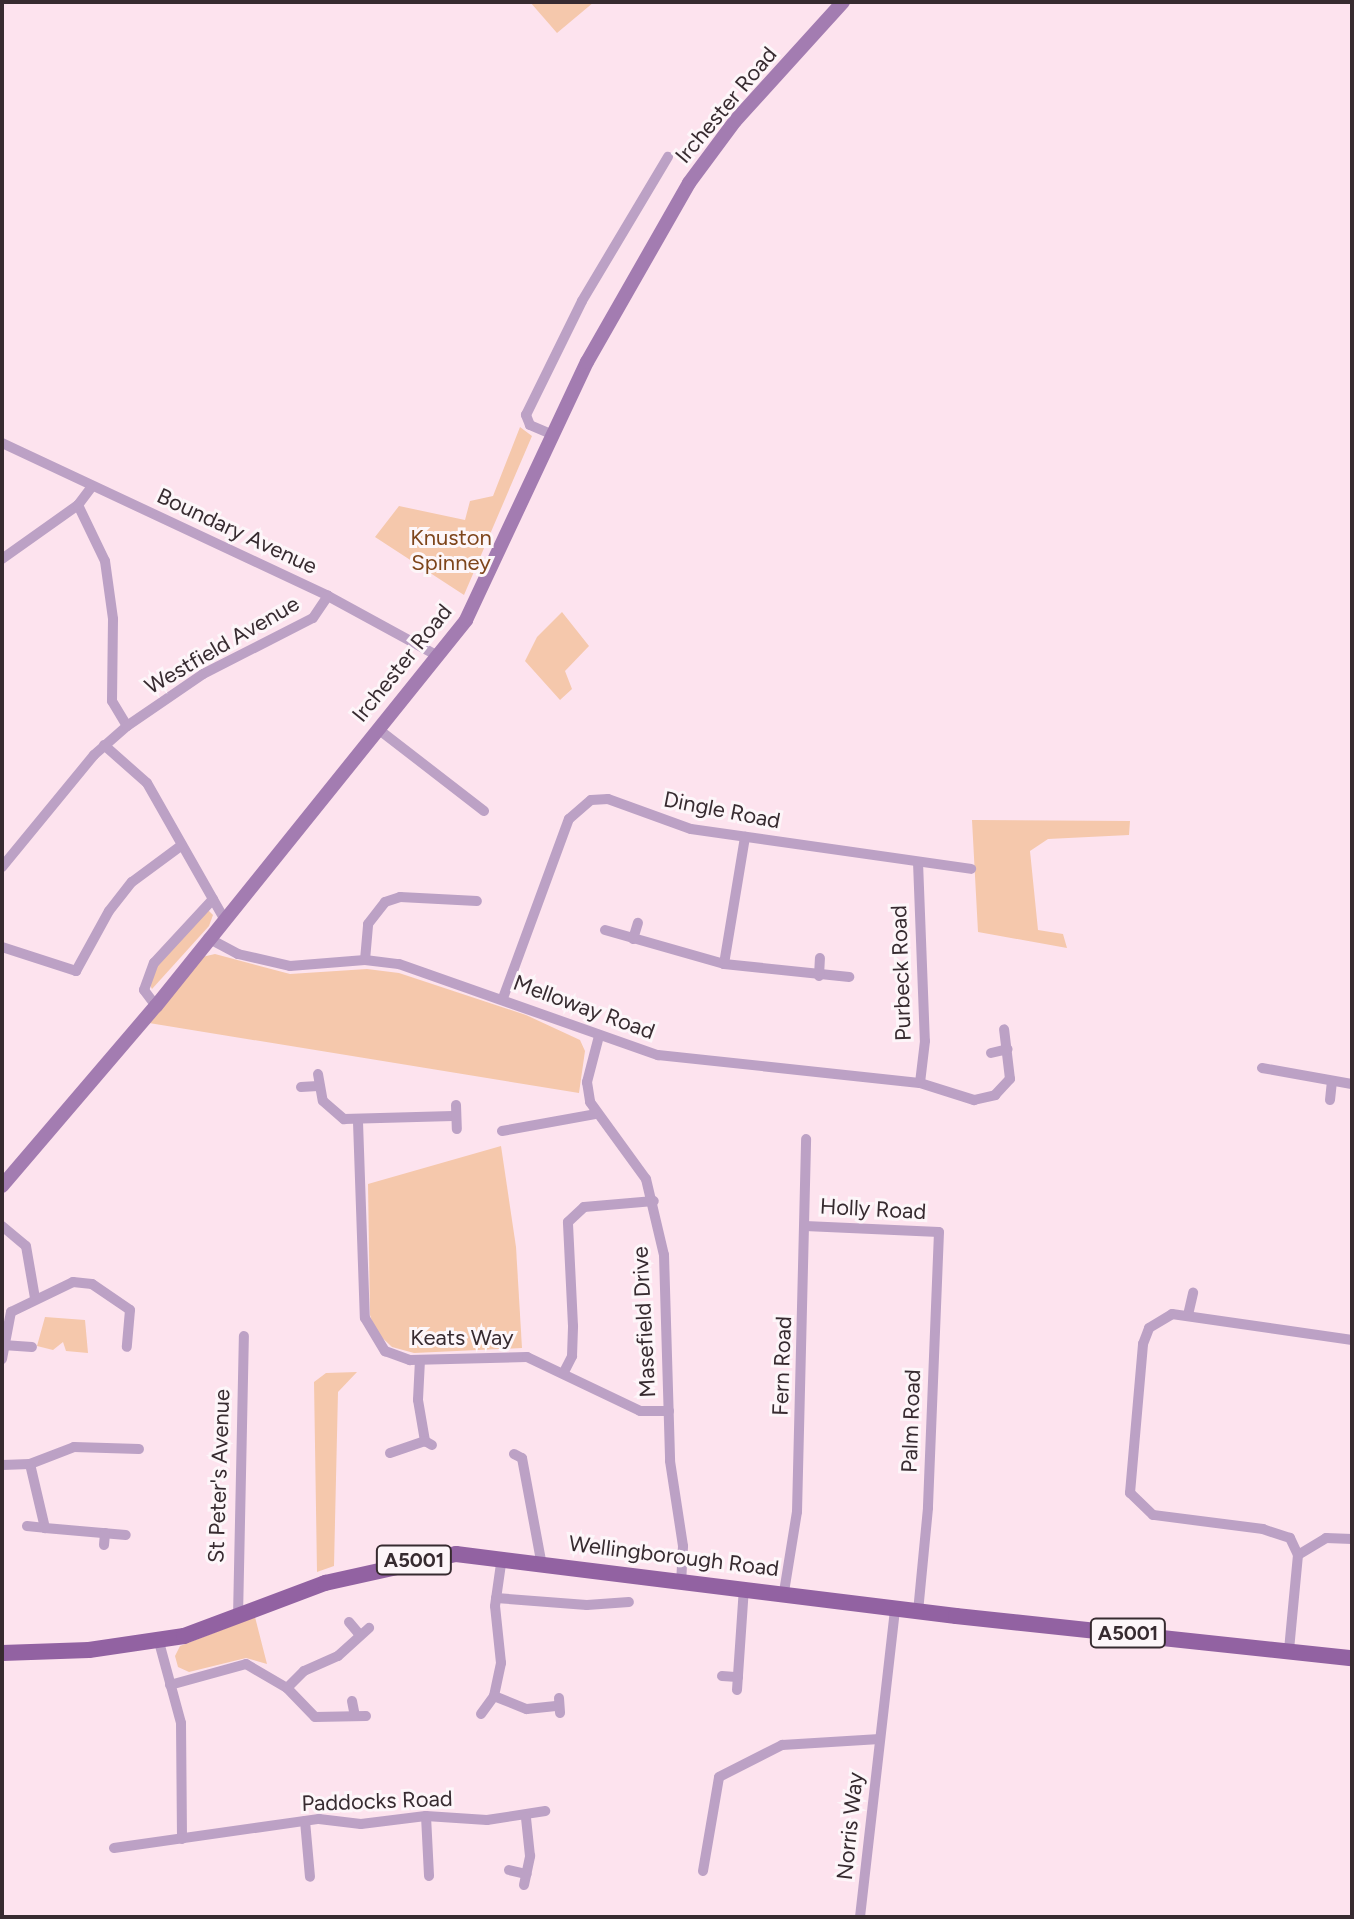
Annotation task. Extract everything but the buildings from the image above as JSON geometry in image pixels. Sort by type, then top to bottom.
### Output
[{"type":"main road","name":"Irchester Road","points":[[2,1186],[156,1006],[223,917],[438,656],[477,603],[551,434],[694,176],[735,121],[843,2]]},
{"type":"main road","name":"Wellingborough Road","points":[[2,1653],[159,1642],[238,1617],[304,1590],[397,1564],[456,1554],[541,1561],[918,1611],[1352,1658]]},
{"type":"street","points":[[551,434],[530,425],[526,415],[582,301],[668,157]]},
{"type":"street","name":"Boundary Avenue","points":[[2,443],[91,488],[328,596],[438,656]]},
{"type":"street","points":[[2,559],[78,505],[91,488]]},
{"type":"street","points":[[78,505],[105,561],[113,619],[112,701],[127,726]]},
{"type":"street","name":"Westfield Avenue","points":[[2,867],[104,745],[203,674],[308,621],[328,596]]},
{"type":"street","points":[[378,729],[484,811]]},
{"type":"street","points":[[104,745],[144,779],[223,917]]},
{"type":"street","name":"Dingle Road","points":[[503,998],[563,834],[581,805],[608,799],[691,829],[971,869]]},
{"type":"street","points":[[724,964],[745,837]]},
{"type":"street","points":[[2,947],[76,971],[132,882],[182,845]]},
{"type":"street","name":"Purbeck Road","points":[[918,862],[925,1041],[920,1083]]},
{"type":"street","points":[[365,960],[368,924],[385,902],[400,897],[477,901]]},
{"type":"street","points":[[156,1006],[144,990],[149,973],[171,941],[213,899]]},
{"type":"street","points":[[446,899],[446,914]]},
{"type":"street","points":[[633,939],[638,923]]},
{"type":"street","points":[[605,930],[724,964],[849,977]]},
{"type":"street","name":"Melloway Road","points":[[208,938],[238,954],[290,966],[365,960],[399,964],[658,1055],[920,1083],[974,1100],[990,1098],[1010,1079],[1004,1029]]},
{"type":"street","points":[[819,976],[820,958]]},
{"type":"street","name":"Masefield Drive","points":[[599,1036],[587,1082],[596,1114],[639,1168],[654,1201],[664,1255],[671,1469],[683,1546],[681,1579]]},
{"type":"street","points":[[991,1053],[1008,1049]]},
{"type":"street","points":[[1262,1068],[1352,1084]]},
{"type":"street","points":[[318,1074],[318,1086],[334,1113],[358,1122],[454,1111],[457,1129]]},
{"type":"street","points":[[1330,1100],[1332,1081]]},
{"type":"street","points":[[301,1087],[318,1086]]},
{"type":"street","points":[[502,1131],[596,1114]]},
{"type":"street","name":"Keats Way","points":[[358,1122],[365,1318],[385,1351],[420,1360],[527,1357],[564,1372],[640,1411],[669,1411]]},
{"type":"street","name":"Fern Road","points":[[784,1592],[797,1512],[806,1139]]},
{"type":"street","points":[[564,1372],[572,1356],[573,1326],[568,1222],[584,1207],[654,1201]]},
{"type":"street","points":[[2,1226],[26,1246],[35,1298]]},
{"type":"street","name":"Holly Road","points":[[805,1226],[939,1232]]},
{"type":"street","name":"Palm Road","points":[[918,1611],[928,1508],[939,1232]]},
{"type":"street","points":[[2,1359],[11,1312],[73,1282],[92,1284],[130,1310],[127,1347]]},
{"type":"street","points":[[1188,1315],[1193,1293]]},
{"type":"street","points":[[1289,1650],[1298,1555],[1283,1533],[1153,1515],[1130,1493],[1146,1335],[1164,1317],[1188,1315],[1352,1340]]},
{"type":"street","name":"St Peter's Avenue","points":[[238,1617],[244,1336]]},
{"type":"street","points":[[3,1345],[32,1347]]},
{"type":"street","points":[[390,1453],[428,1443],[418,1400],[420,1360]]},
{"type":"street","points":[[124,1434],[124,1448]]},
{"type":"street","points":[[2,1465],[30,1464],[74,1447],[139,1449]]},
{"type":"street","points":[[514,1454],[522,1458],[541,1561]]},
{"type":"street","points":[[30,1464],[45,1528]]},
{"type":"street","points":[[27,1526],[126,1535]]},
{"type":"street","points":[[104,1545],[105,1533]]},
{"type":"street","points":[[1298,1555],[1326,1538],[1352,1539]]},
{"type":"street","points":[[481,1714],[494,1696],[501,1663],[496,1598],[502,1557]]},
{"type":"street","points":[[737,1690],[744,1587]]},
{"type":"street","points":[[496,1598],[586,1610],[629,1602]]},
{"type":"street","name":"Norris Way","points":[[860,1917],[895,1608]]},
{"type":"street","points":[[287,1688],[365,1631],[349,1622]]},
{"type":"street","points":[[159,1642],[181,1723],[182,1839]]},
{"type":"street","points":[[170,1685],[236,1665],[261,1668],[287,1688],[315,1717],[360,1716],[352,1701]]},
{"type":"street","points":[[722,1676],[738,1677]]},
{"type":"street","points":[[494,1696],[527,1709],[558,1706]]},
{"type":"street","name":"Norris Way","points":[[703,1871],[719,1777],[782,1745],[880,1739]]},
{"type":"street","name":"Paddocks Road","points":[[114,1848],[305,1821],[361,1824],[426,1816],[526,1817],[545,1811]]},
{"type":"street","points":[[426,1816],[429,1876]]},
{"type":"street","points":[[509,1870],[526,1879],[526,1817]]},
{"type":"street","points":[[305,1821],[310,1877]]},
{"type":"green space","points":[[530,2],[594,2],[557,33]]},
{"type":"green space","name":"Knuston Spinney","points":[[520,427],[532,436],[464,595],[375,537],[399,506],[465,520],[470,501],[493,496]]},
{"type":"green space","points":[[562,612],[589,646],[565,671],[572,689],[560,700],[525,661],[537,637]]},
{"type":"green space","points":[[972,820],[1130,821],[1129,835],[1048,839],[1030,851],[1038,930],[1063,934],[1067,948],[978,932]]},
{"type":"green space","points":[[208,910],[213,915],[209,926],[152,989],[148,981],[165,954]]},
{"type":"green space","points":[[215,954],[290,974],[367,969],[399,973],[526,1015],[580,1040],[585,1051],[579,1093],[149,1023],[202,957]]},
{"type":"green space","points":[[501,1146],[516,1247],[522,1348],[414,1353],[392,1347],[375,1331],[370,1315],[368,1184]]},
{"type":"green space","points":[[45,1317],[85,1320],[88,1353],[66,1351],[63,1342],[53,1350],[37,1346]]},
{"type":"green space","points":[[357,1372],[338,1392],[334,1566],[317,1572],[314,1382],[326,1373]]},
{"type":"green space","points":[[255,1617],[267,1664],[246,1658],[189,1672],[178,1667],[175,1656],[180,1646]]}]
